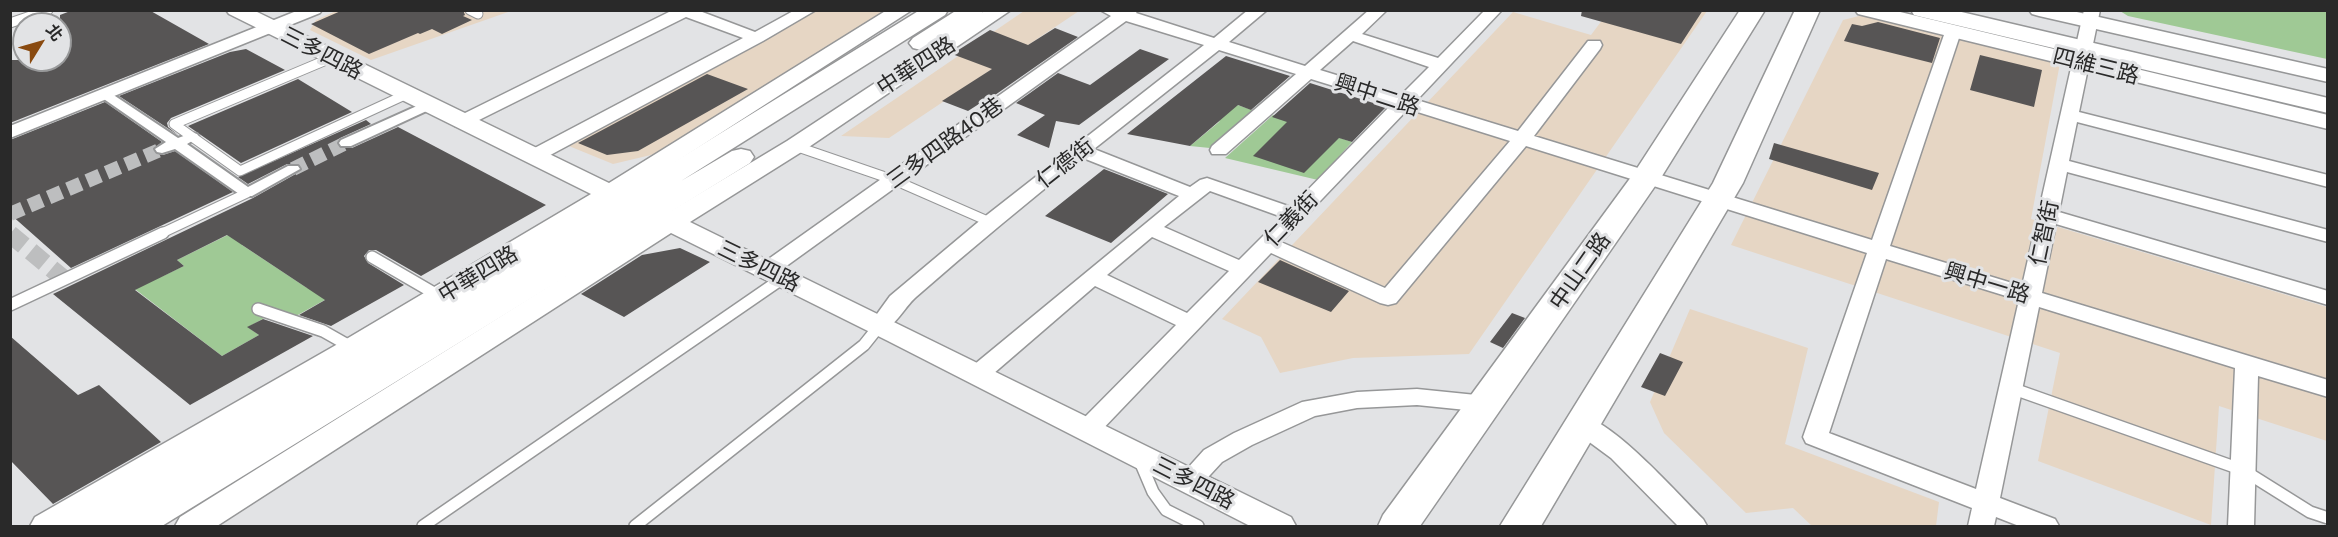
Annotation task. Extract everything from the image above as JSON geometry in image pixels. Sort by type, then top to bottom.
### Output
[{"type":"main road","name":"中華四路","points":[[133,526],[640,207],[937,10]]},
{"type":"main road","name":"中華四路","points":[[85,526],[640,207],[973,10]]},
{"type":"main road","name":"中山二路","points":[[1398,526],[1647,176],[1753,10]]},
{"type":"main road","points":[[1520,526],[1719,199],[1808,10]]},
{"type":"main road","name":"四維三路","points":[[1922,10],[2086,35],[2328,106]]},
{"type":"main road","name":"四維三路","points":[[1986,10],[2328,90]]},
{"type":"street","name":"三多四路","points":[[236,10],[880,325],[1279,526]]},
{"type":"street","points":[[10,132],[314,10]]},
{"type":"street","points":[[534,156],[808,10]]},
{"type":"street","name":"中華四路","points":[[192,526],[640,207],[902,10]]},
{"type":"street","name":"中華四路","points":[[47,526],[440,296],[640,207],[795,146],[1001,10]]},
{"type":"street","name":"仁德街","points":[[880,325],[898,302],[990,222],[1258,10]]},
{"type":"street","points":[[1219,150],[1378,10]]},
{"type":"street","name":"仁義街","points":[[1088,429],[1494,10]]},
{"type":"street","name":"四維三路","points":[[1865,10],[1953,32],[2086,35],[2328,76]]},
{"type":"street","name":"四維三路","points":[[2039,10],[2086,35],[2328,122]]},
{"type":"street","points":[[461,122],[685,11],[757,38]]},
{"type":"street","name":"興中二路","points":[[1120,12],[1215,45],[1521,140],[1647,176]]},
{"type":"street","name":"三多四路40巷","points":[[775,274],[894,180],[1120,12]]},
{"type":"street","points":[[1953,32],[1815,437],[1983,515],[2046,526]]},
{"type":"street","points":[[1350,35],[1441,64]]},
{"type":"street","name":"仁智街","points":[[1983,515],[2086,35]]},
{"type":"street","points":[[1267,243],[1388,298],[1521,140],[1594,45]]},
{"type":"street","points":[[106,94],[247,193],[293,169]]},
{"type":"street","points":[[346,143],[428,105]]},
{"type":"street","points":[[2069,115],[2328,181]]},
{"type":"street","points":[[162,149],[192,137]]},
{"type":"street","points":[[1081,150],[1200,190],[1295,215]]},
{"type":"street","points":[[2059,164],[2328,236]]},
{"type":"street","name":"興中一路","points":[[1647,176],[2328,389]]},
{"type":"street","points":[[978,374],[1150,228],[1200,190]]},
{"type":"street","points":[[2048,215],[2328,298]]},
{"type":"street","points":[[1150,228],[1242,269]]},
{"type":"street","points":[[1092,277],[1190,323]]},
{"type":"street","points":[[2241,526],[2247,363]]},
{"type":"street","points":[[1190,480],[1213,456],[1243,439],[1310,408],[1358,400],[1417,397],[1486,404]]},
{"type":"street","points":[[1582,424],[1620,452],[1694,526]]},
{"type":"lane","points":[[10,23],[43,11]]},
{"type":"lane","points":[[331,58],[174,124],[240,171],[407,94]]},
{"type":"lane","points":[[795,146],[894,180],[990,222]]},
{"type":"lane","points":[[10,305],[247,193]]},
{"type":"lane","points":[[372,257],[440,296]]},
{"type":"lane","points":[[423,526],[775,274]]},
{"type":"lane","points":[[258,309],[323,331],[353,348]]},
{"type":"lane","points":[[635,526],[864,345],[880,325]]},
{"type":"lane","points":[[2011,388],[2243,470],[2310,512],[2328,518]]},
{"type":"lane","points":[[1137,453],[1153,492],[1166,510],[1198,526]]},
{"type":"shaded area","points":[[336,11],[511,11],[371,60],[310,30],[316,20]]},
{"type":"shaded area","points":[[816,11],[890,11],[655,154],[613,164],[564,144]]},
{"type":"shaded area","points":[[1024,11],[1079,11],[889,138],[841,136]]},
{"type":"shaded area","points":[[1609,11],[1707,11],[1469,354],[1353,358],[1280,373],[1261,337],[1222,319],[1513,12],[1591,35]]},
{"type":"shaded area","points":[[1863,15],[2060,63],[2031,219],[2327,307],[2327,441],[2219,406],[2211,525],[2038,461],[2060,353],[1731,245],[1843,20]]},
{"type":"shaded area","points":[[1690,309],[1808,348],[1785,444],[1939,502],[1936,526],[1812,526],[1793,508],[1746,513],[1664,433],[1650,402]]},
{"type":"green space","points":[[2120,11],[2327,11],[2327,59],[2128,16]]},
{"type":"green space","points":[[1229,102],[1255,111],[1210,148],[1190,146],[1219,122]]},
{"type":"green space","points":[[1273,115],[1352,142],[1318,180],[1225,158]]},
{"type":"green space","points":[[242,228],[242,245],[307,288],[339,292],[287,321],[275,312],[248,327],[259,335],[222,356],[127,283],[163,276],[184,266],[177,260]]},
{"type":"building","points":[[73,10],[149,10],[209,44],[10,123],[10,60],[12,60],[12,72],[72,72],[72,12],[68,12]]},
{"type":"building","points":[[343,10],[463,10],[465,15],[463,16],[472,20],[442,34],[432,29],[418,33],[369,54],[311,24]]},
{"type":"building","points":[[1582,10],[1703,10],[1681,44],[1581,16]]},
{"type":"building","points":[[1878,22],[1940,38],[1932,63],[1844,41],[1852,24],[1862,26]]},
{"type":"building","points":[[1055,28],[1078,37],[968,111],[942,101],[992,69],[952,54],[990,30],[1028,45]]},
{"type":"building","points":[[246,49],[285,70],[171,118],[167,123],[168,127],[178,135],[119,96],[230,52]]},
{"type":"building","points":[[1140,49],[1169,59],[1079,125],[1056,121],[1049,148],[1017,135],[1045,115],[1016,103],[1058,73],[1090,85]]},
{"type":"building","points":[[1980,55],[2042,70],[2034,107],[1970,90]]},
{"type":"building","points":[[1226,56],[1290,76],[1251,110],[1238,105],[1190,146],[1127,134]]},
{"type":"building","points":[[707,74],[748,89],[638,151],[607,155],[578,143]]},
{"type":"building","points":[[298,79],[352,112],[241,163],[188,126]]},
{"type":"building","points":[[1310,83],[1386,107],[1352,142],[1339,138],[1304,173],[1253,156],[1287,122],[1272,117]]},
{"type":"building","points":[[105,102],[162,142],[153,149],[155,153],[163,155],[175,151],[233,192],[71,268],[10,214],[10,140]]},
{"type":"building","points":[[366,120],[371,124],[340,138],[337,142],[339,147],[352,148],[398,127],[546,205],[421,276],[376,250],[369,250],[364,256],[368,263],[404,285],[331,326],[299,315],[325,300],[227,235],[177,260],[184,266],[135,290],[222,356],[259,335],[247,327],[263,319],[313,336],[190,405],[53,294],[253,198],[301,171],[302,168],[298,164],[287,164],[248,184],[238,177]]},
{"type":"building","points":[[1774,143],[1879,173],[1872,190],[1769,159]]},
{"type":"building","points":[[1104,169],[1168,194],[1111,243],[1045,216]]},
{"type":"building","points":[[680,248],[710,262],[624,317],[581,294],[642,255]]},
{"type":"building","points":[[1280,260],[1349,291],[1331,312],[1258,282]]},
{"type":"building","points":[[1512,313],[1525,318],[1503,348],[1490,342]]},
{"type":"building","points":[[10,336],[78,395],[99,385],[161,442],[53,504],[10,460]]},
{"type":"building","points":[[1660,353],[1683,362],[1665,396],[1641,387]]},
{"type":"tunnel","points":[[293,169],[346,143]]},
{"type":"tunnel","points":[[10,214],[162,149]]},
{"type":"tunnel","points":[[10,234],[64,279]]}]
